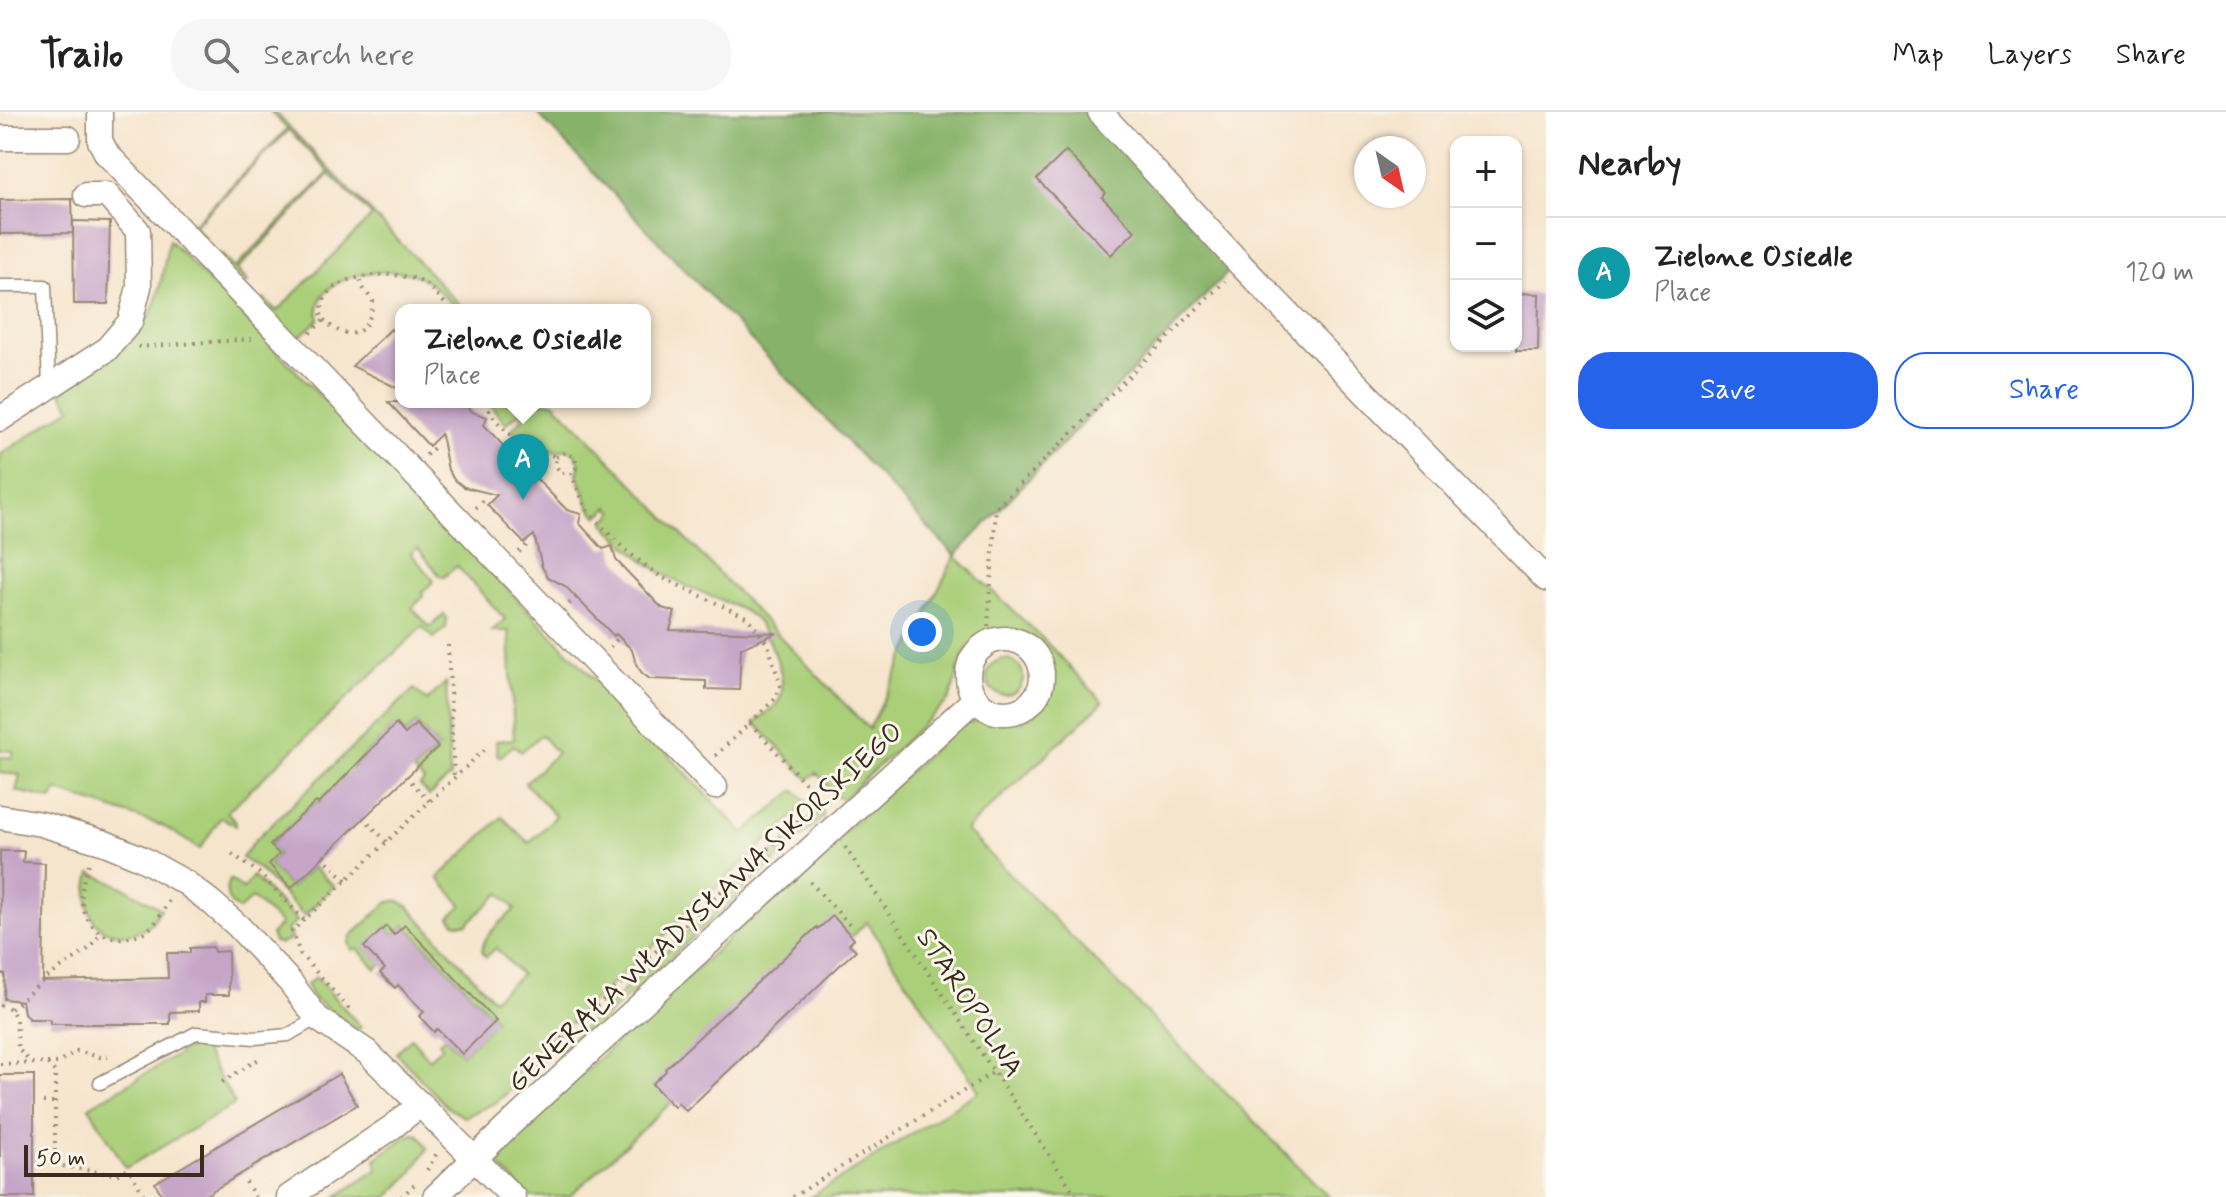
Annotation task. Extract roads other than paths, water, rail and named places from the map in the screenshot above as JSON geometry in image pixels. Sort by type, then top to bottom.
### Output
[{"type":"street","points":[[100,112],[100,141],[107,154],[708,779]]},
{"type":"street","points":[[1100,112],[1241,265],[1546,579]]},
{"type":"street","points":[[0,138],[68,138]]},
{"type":"street","points":[[0,419],[106,350],[130,322],[139,287],[138,231],[107,195],[86,195]]},
{"type":"street","points":[[999,638],[1012,639],[1024,643],[1034,652],[1040,662],[1041,686],[1028,705],[1017,711],[994,712],[975,699],[967,674],[970,662],[987,642],[999,638]]},
{"type":"street","name":"GENERAŁA WŁADYSŁAWA SIKORSKIEGO","points":[[435,1197],[975,699]]},
{"type":"street","points":[[0,817],[41,824],[105,843],[141,858],[186,883],[238,926],[290,982],[317,1018],[367,1052],[513,1197]]},
{"type":"street","points":[[289,1197],[421,1104]]},
{"type":"lane","points":[[0,286],[45,286],[49,387]]},
{"type":"lane","points":[[100,1083],[196,1033],[255,1038],[288,1035],[317,1018]]},
{"type":"place","name":"Zielone Osiedle","points":[[523,500]]}]
